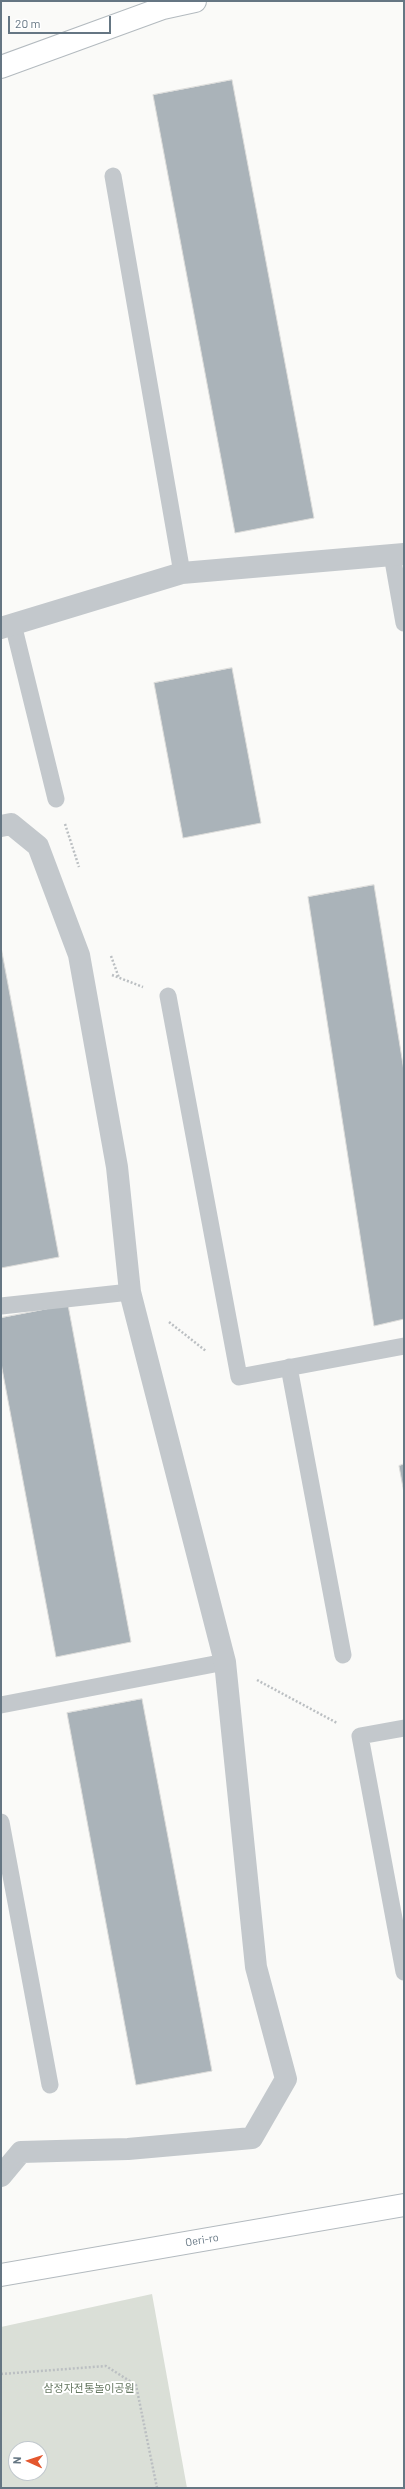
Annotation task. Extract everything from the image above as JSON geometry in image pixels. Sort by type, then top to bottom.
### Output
[{"type":"street","points":[[1,67],[163,8],[195,1]]},
{"type":"street","points":[[7,626],[182,573],[398,555]]},
{"type":"street","points":[[1,826],[11,824],[38,846],[79,955],[117,1166],[130,1292],[225,1662],[256,1967],[286,2079],[252,2138],[128,2149],[21,2152],[1,2176]]},
{"type":"street","name":"Oeri-ro","points":[[1,2275],[404,2205]]},
{"type":"lane","points":[[113,176],[182,573]]},
{"type":"lane","points":[[398,555],[404,623]]},
{"type":"lane","points":[[7,626],[56,799]]},
{"type":"lane","points":[[168,996],[239,1377],[404,1346]]},
{"type":"lane","points":[[1,1306],[130,1292]]},
{"type":"lane","points":[[289,1368],[343,1655]]},
{"type":"lane","points":[[1,1705],[225,1662]]},
{"type":"lane","points":[[404,1728],[360,1736],[404,1972]]},
{"type":"lane","points":[[1,1822],[50,2085]]},
{"type":"path","points":[[79,955],[119,978],[168,996]]},
{"type":"path","points":[[166,1320],[239,1377]]},
{"type":"path","points":[[225,1662],[360,1736]]},
{"type":"path","points":[[1,2374],[106,2366],[136,2385],[157,2488]]},
{"type":"green space","name":"삼정자전통놀이공원","points":[[152,2294],[187,2488],[1,2488],[1,2327]]},
{"type":"building","points":[[232,80],[314,518],[235,533],[153,95]]},
{"type":"building","points":[[232,668],[261,823],[183,838],[154,683]]},
{"type":"building","points":[[374,885],[404,1071],[404,1319],[374,1326],[308,897]]},
{"type":"building","points":[[1,947],[59,1257],[1,1268]]},
{"type":"building","points":[[68,1305],[131,1642],[56,1657],[1,1363],[1,1318]]},
{"type":"building","points":[[404,1464],[404,1493],[399,1466]]},
{"type":"building","points":[[142,1699],[212,2071],[136,2085],[67,1713]]}]
